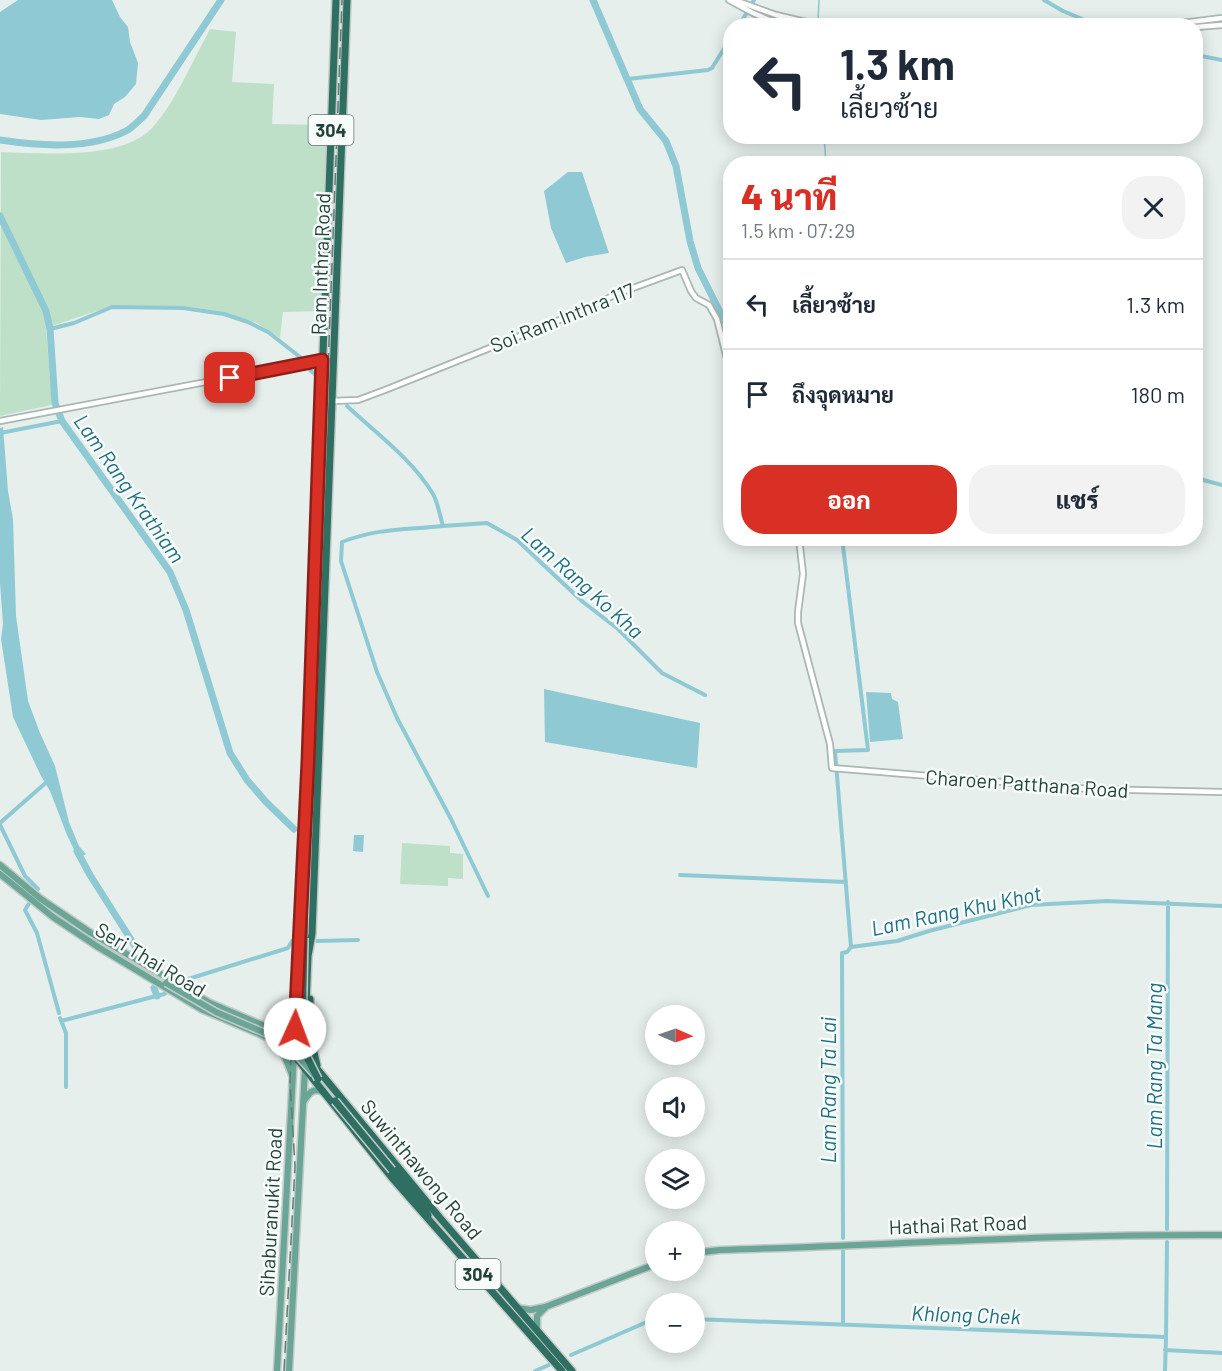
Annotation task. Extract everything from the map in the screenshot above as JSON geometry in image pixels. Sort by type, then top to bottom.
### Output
[{"type":"highway","name":"Ram Inthra Road","points":[[294,1055],[336,0]]},
{"type":"highway","name":"Ram Inthra Road","points":[[305,1068],[308,936],[347,0]]},
{"type":"highway","points":[[326,263],[337,263]]},
{"type":"highway","points":[[303,861],[308,936],[309,1031],[311,1047],[319,1070]]},
{"type":"highway","points":[[308,936],[302,1040],[306,1055],[321,1083],[418,1200],[432,1222]]},
{"type":"highway","points":[[297,986],[307,986]]},
{"type":"highway","points":[[276,1031],[289,1026],[296,1016]]},
{"type":"highway","name":"Suwinthawong Road","points":[[295,1042],[319,1070],[321,1083],[339,1113],[410,1200],[432,1222],[562,1371]]},
{"type":"highway","name":"Suwinthawong Road","points":[[294,1055],[321,1083],[346,1103],[440,1218],[572,1371]]},
{"type":"highway","points":[[339,1113],[339,1102],[346,1103]]},
{"type":"main road","name":"Seri Thai Road","points":[[0,865],[30,895]]},
{"type":"main road","name":"Seri Thai Road","points":[[0,874],[86,939],[107,948],[167,983],[276,1031],[295,1042]]},
{"type":"main road","name":"Seri Thai Road","points":[[39,902],[167,983],[174,993],[206,1012],[270,1038],[294,1055]]},
{"type":"main road","points":[[167,983],[216,1012],[284,1041],[321,1083],[303,1102]]},
{"type":"main road","points":[[224,1019],[228,1016],[228,1011]]},
{"type":"main road","points":[[270,1038],[285,1057],[293,1082]]},
{"type":"main road","name":"Sihaburanukit Road","points":[[277,1371],[294,1055]]},
{"type":"main road","name":"Sihaburanukit Road","points":[[290,1371],[305,1068]]},
{"type":"main road","points":[[285,1234],[297,1234]]},
{"type":"main road","name":"Hathai Rat Road","points":[[705,1252],[881,1243],[1144,1234],[1222,1235]]},
{"type":"main road","points":[[517,1308],[531,1310],[545,1307],[645,1268]]},
{"type":"main road","points":[[537,1330],[537,1316],[545,1307]]},
{"type":"main road","points":[[278,1362],[290,1362]]},
{"type":"street","points":[[731,1],[768,18]]},
{"type":"street","points":[[754,11],[787,18]]},
{"type":"street","points":[[1203,20],[1222,18]]},
{"type":"street","points":[[1203,26],[1222,25]]},
{"type":"street","name":"Soi Ram Inthra 117","points":[[332,401],[351,401],[367,396],[592,307],[614,295],[682,270],[696,298],[709,305],[717,319],[723,343]]},
{"type":"street","points":[[0,421],[322,360]]},
{"type":"street","name":"Charoen Patthana Road","points":[[800,546],[803,574],[798,623],[835,768],[1090,789],[1222,792]]},
{"type":"green space","points":[[210,29],[236,32],[232,82],[274,84],[272,124],[328,125],[322,311],[283,312],[280,338],[257,323],[222,312],[183,306],[112,306],[46,328],[52,405],[0,416],[1,152],[80,153],[121,146],[138,139],[152,128],[168,107]]},
{"type":"green space","points":[[402,843],[450,846],[450,853],[463,854],[463,879],[448,878],[448,886],[400,884]]},
{"type":"water","points":[[18,0],[112,0],[128,27],[130,42],[138,63],[136,84],[125,97],[114,104],[109,115],[99,119],[80,117],[41,120],[0,114],[0,12]]},
{"type":"water","points":[[568,172],[582,172],[609,253],[566,263],[551,228],[544,191]]},
{"type":"water","points":[[3,427],[8,491],[13,519],[16,616],[28,701],[55,766],[69,822],[79,846],[86,854],[78,858],[50,791],[13,717],[1,639],[3,624],[0,583],[0,428]]},
{"type":"water","points":[[544,689],[700,723],[697,768],[545,742]]},
{"type":"water","points":[[866,692],[891,693],[892,699],[898,702],[903,739],[870,742]]},
{"type":"water","points":[[354,835],[364,835],[363,852],[353,851]]},
{"type":"waterway","points":[[0,140],[48,145],[80,144],[112,137],[128,130],[144,116],[221,0]]},
{"type":"waterway","points":[[593,0],[640,109],[666,141],[676,166],[690,241],[698,268],[723,318]]},
{"type":"waterway","points":[[744,18],[754,0]]},
{"type":"waterway","points":[[818,18],[819,0]]},
{"type":"waterway","points":[[1044,0],[1080,18]]},
{"type":"waterway","points":[[628,79],[708,70],[712,68],[723,50]]},
{"type":"waterway","points":[[1203,56],[1222,60]]},
{"type":"waterway","points":[[825,144],[825,156]]},
{"type":"waterway","name":"Lam Rang Krathiam","points":[[0,216],[46,311],[50,329],[55,403],[62,421],[170,572],[186,610],[230,753],[247,780],[294,829]]},
{"type":"waterway","name":"Lam Rang Ko Kha","points":[[50,329],[74,323],[112,307],[183,308],[224,314],[248,322],[268,332],[300,357]]},
{"type":"waterway","name":"Lam Rang Ko Kha","points":[[310,370],[318,377]]},
{"type":"waterway","name":"Lam Rang Ko Kha","points":[[347,406],[415,469],[435,498],[443,526],[487,523],[517,540],[583,602],[618,629],[662,673],[705,695]]},
{"type":"waterway","points":[[0,433],[62,421]]},
{"type":"waterway","points":[[1203,480],[1222,485]]},
{"type":"waterway","points":[[443,526],[392,530],[355,537],[342,542],[341,561],[377,672],[397,718],[451,819],[488,896]]},
{"type":"waterway","name":"Lam Rang Khu Khot","points":[[843,546],[868,750],[835,751],[851,947],[897,941],[1031,905],[1107,901],[1222,906]]},
{"type":"waterway","points":[[0,823],[49,780]]},
{"type":"waterway","points":[[0,825],[25,876],[38,889],[25,910],[37,933],[59,1013]]},
{"type":"waterway","points":[[77,851],[135,946]]},
{"type":"waterway","points":[[680,875],[846,882]]},
{"type":"waterway","name":"Lam Rang Ta Mang","points":[[1167,1229],[1168,902]]},
{"type":"waterway","points":[[317,941],[358,940]]},
{"type":"waterway","points":[[179,984],[185,980],[288,948],[292,941],[295,941]]},
{"type":"waterway","name":"Lam Rang Ta Lai","points":[[843,1238],[842,953],[847,952],[851,947]]},
{"type":"waterway","points":[[154,988],[157,996]]},
{"type":"waterway","points":[[61,1021],[164,994],[170,990]]},
{"type":"waterway","points":[[60,1018],[66,1033],[66,1087]]},
{"type":"waterway","name":"Lam Rang Ta Mang","points":[[1166,1337],[1167,1242]]},
{"type":"waterway","name":"Lam Rang Ta Lai","points":[[843,1249],[843,1324]]},
{"type":"waterway","name":"Khlong Chek","points":[[705,1319],[1166,1337],[1165,1371]]},
{"type":"waterway","name":"Khlong Chek","points":[[571,1355],[645,1323]]},
{"type":"waterway","name":"Khlong Chek","points":[[1165,1350],[1222,1353]]},
{"type":"waterway","name":"Khlong Chek","points":[[535,1371],[551,1364]]},
{"type":"railway","points":[[284,1371],[295,1166],[290,1082],[296,924],[311,817],[342,0]]},
{"type":"route","points":[[230,378],[322,360],[308,762],[295,1029]]}]
